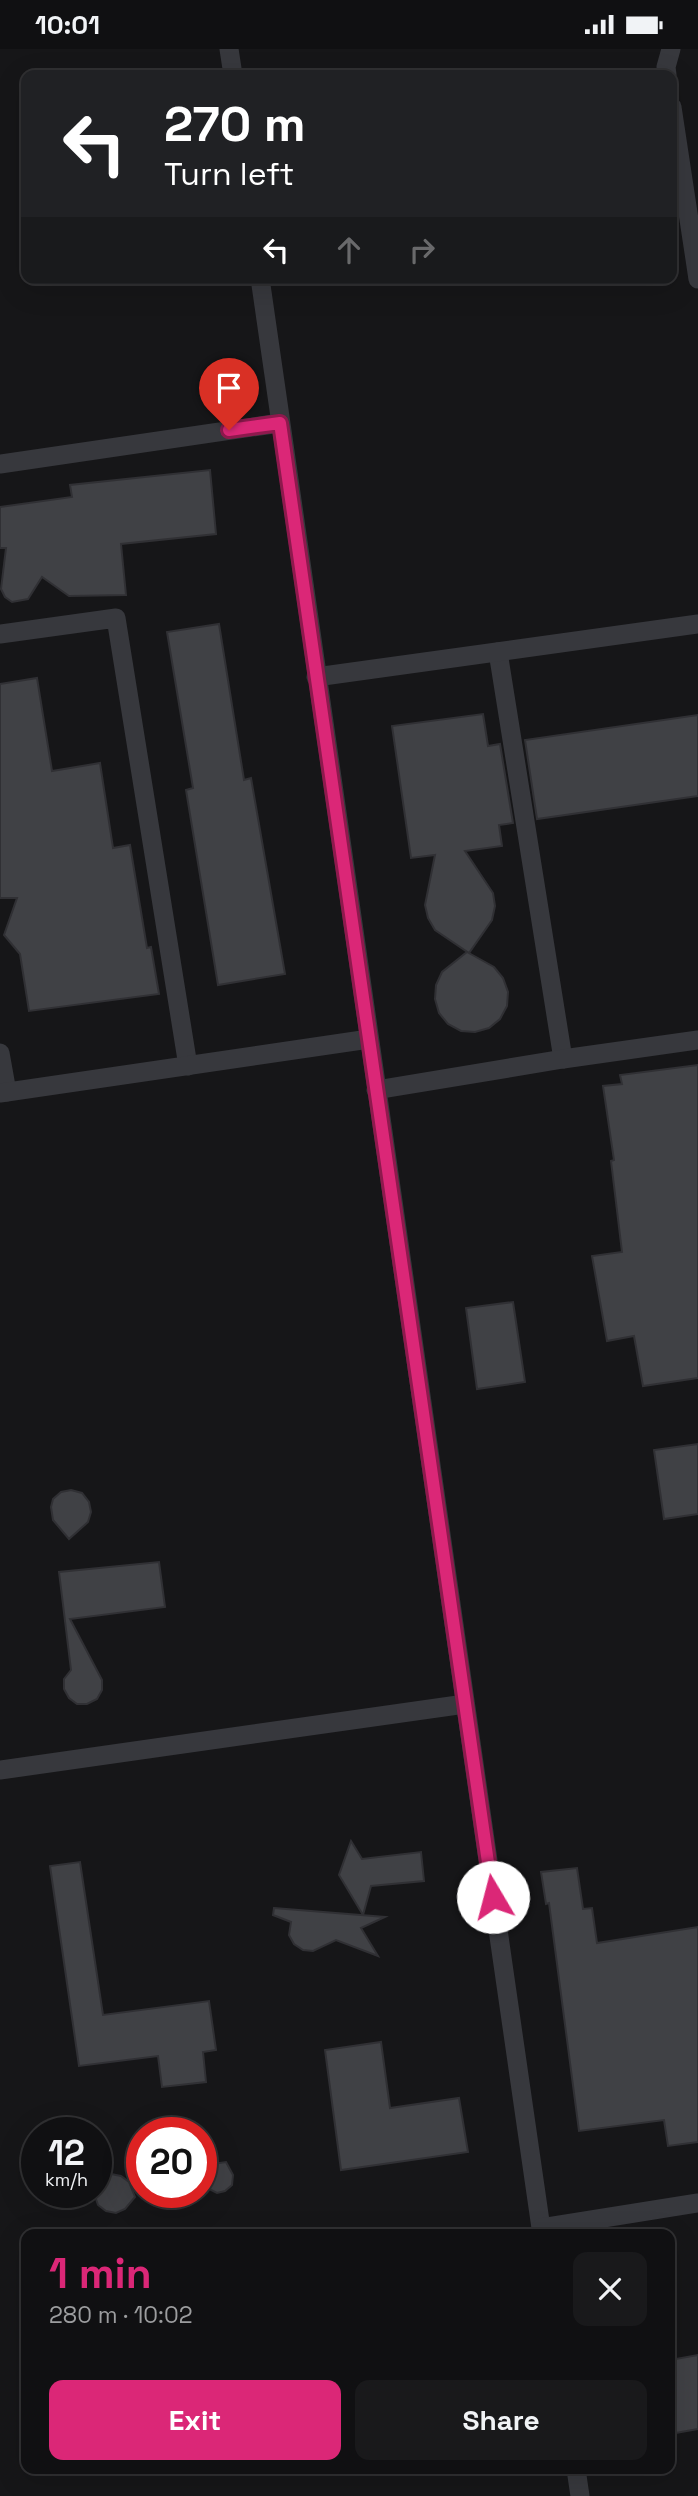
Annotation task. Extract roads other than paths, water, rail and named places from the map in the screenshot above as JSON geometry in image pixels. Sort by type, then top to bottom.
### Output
[{"type":"lane","points":[[229,49],[232,70]]},
{"type":"lane","points":[[666,70],[671,49]]},
{"type":"lane","points":[[677,140],[698,279]]},
{"type":"lane","points":[[261,284],[542,2229]]},
{"type":"lane","points":[[0,464],[280,423]]},
{"type":"lane","points":[[0,634],[116,618],[188,1066]]},
{"type":"lane","points":[[316,677],[698,624]]},
{"type":"lane","points":[[498,652],[563,1059]]},
{"type":"lane","points":[[0,1053],[3,1093],[369,1039]]},
{"type":"lane","points":[[376,1090],[698,1040]]},
{"type":"lane","points":[[0,1770],[465,1704]]},
{"type":"lane","points":[[553,2229],[698,2203]]},
{"type":"lane","points":[[577,2474],[580,2496]]}]
